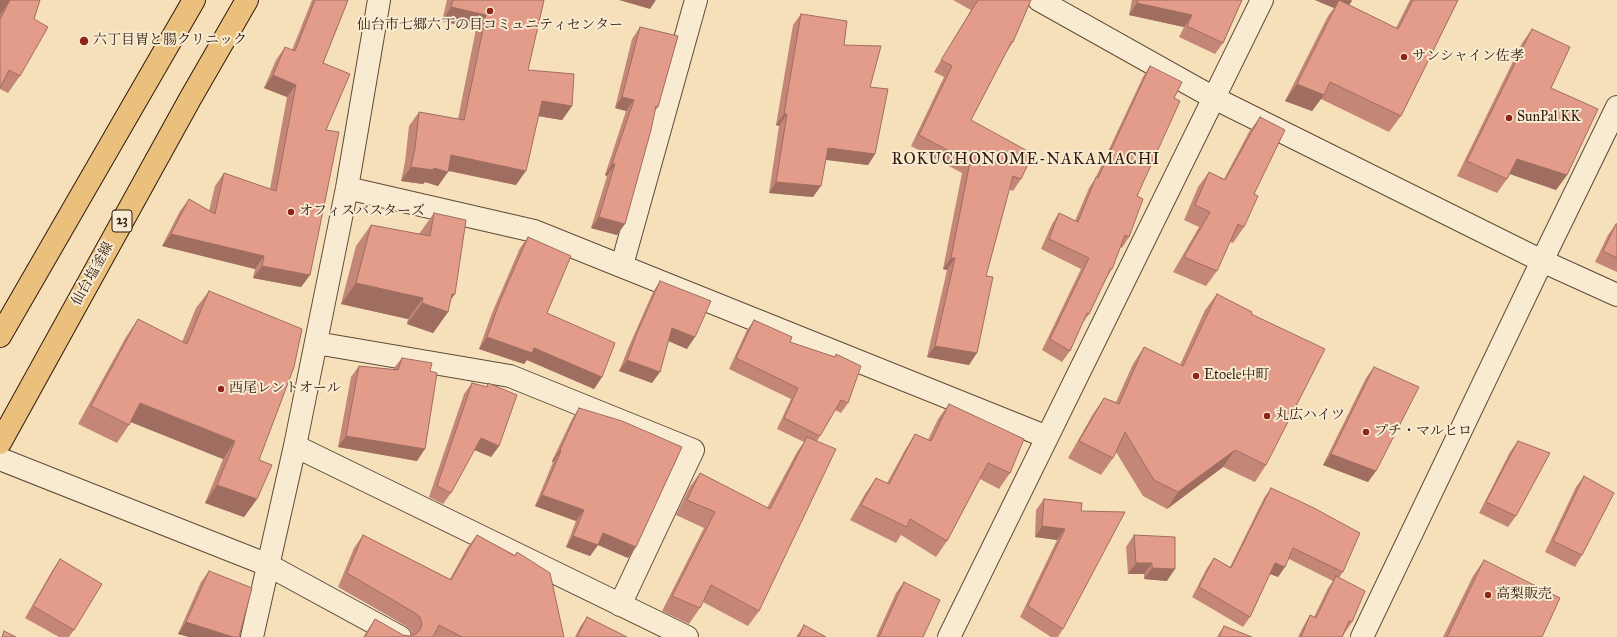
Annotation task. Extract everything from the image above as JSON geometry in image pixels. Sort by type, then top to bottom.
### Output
[{"type":"main road","points":[[0,336],[194,0]]},
{"type":"main road","name":"仙台塩釜線","points":[[0,443],[190,99],[247,0]]},
{"type":"street","points":[[252,637],[295,446],[347,188],[379,0]]},
{"type":"street","points":[[622,265],[696,0]]},
{"type":"street","points":[[1039,0],[1214,98],[1542,261],[1617,294]]},
{"type":"street","points":[[949,637],[1262,0]]},
{"type":"street","points":[[1362,637],[1617,107]]},
{"type":"street","points":[[347,188],[534,231],[622,265],[1047,437]]},
{"type":"street","points":[[316,343],[510,376],[693,450],[620,605]]},
{"type":"street","points":[[295,446],[687,637]]},
{"type":"street","points":[[0,459],[268,566],[400,637]]},
{"type":"building","points":[[10,0],[40,0],[34,19],[48,27],[20,76],[9,70],[0,88],[0,19]]},
{"type":"building","points":[[315,0],[348,0],[323,63],[350,74],[326,130],[339,132],[310,275],[262,266],[264,256],[171,234],[189,199],[215,214],[224,173],[276,191],[296,85],[273,75],[285,47],[295,51]]},
{"type":"building","points":[[453,0],[544,0],[528,70],[574,74],[572,106],[542,101],[526,171],[451,155],[448,172],[434,168],[433,170],[411,167],[415,148],[419,112],[464,120],[486,15],[451,7]]},
{"type":"building","points":[[978,0],[1031,0],[1013,42],[1012,41],[971,120],[1033,154],[1021,179],[1013,176],[986,276],[993,277],[977,353],[935,346],[955,258],[951,258],[970,162],[919,135],[952,66],[941,60]]},
{"type":"building","points":[[1138,0],[1242,0],[1223,43],[1187,26],[1192,15],[1137,3]]},
{"type":"building","points":[[1339,0],[1398,29],[1413,0],[1458,0],[1401,116],[1330,82],[1324,95],[1297,84]]},
{"type":"building","points":[[801,14],[847,21],[844,45],[881,46],[870,87],[888,89],[875,154],[828,148],[821,186],[776,182],[787,114],[784,114]]},
{"type":"building","points":[[640,27],[678,36],[658,107],[656,106],[651,130],[625,224],[599,217],[615,164],[612,164],[634,100],[622,97]]},
{"type":"building","points":[[1532,29],[1570,47],[1551,88],[1598,109],[1567,175],[1517,159],[1507,179],[1467,161]]},
{"type":"building","points":[[1150,66],[1182,82],[1174,98],[1180,101],[1137,196],[1143,199],[1129,237],[1125,235],[1112,269],[1111,268],[1089,314],[1087,313],[1070,351],[1050,339],[1089,258],[1049,239],[1059,213],[1078,222],[1096,177],[1098,178]]},
{"type":"building","points":[[1260,117],[1285,130],[1254,194],[1258,196],[1244,227],[1238,224],[1217,271],[1184,257],[1210,212],[1195,205],[1209,172],[1225,180]]},
{"type":"building","points":[[434,213],[466,220],[455,294],[452,294],[448,312],[422,303],[423,298],[356,283],[371,225],[430,236]]},
{"type":"building","points":[[1617,224],[1617,258],[1603,251]]},
{"type":"building","points":[[528,237],[571,256],[547,313],[615,343],[602,377],[534,348],[532,353],[487,337],[500,301]]},
{"type":"building","points":[[660,281],[711,301],[695,337],[672,328],[660,372],[627,360]]},
{"type":"building","points":[[209,291],[302,329],[294,367],[259,460],[272,465],[257,499],[217,485],[235,441],[140,403],[129,425],[91,406],[138,319],[187,344]]},
{"type":"building","points":[[1217,294],[1252,312],[1251,314],[1325,349],[1266,465],[1235,450],[1178,492],[1154,480],[1125,432],[1113,458],[1079,441],[1104,398],[1119,404],[1144,347],[1183,366]]},
{"type":"building","points":[[754,320],[792,337],[790,342],[835,357],[836,354],[861,366],[848,403],[841,400],[820,436],[784,418],[798,388],[736,358]]},
{"type":"building","points":[[402,358],[432,363],[430,371],[437,373],[425,449],[346,436],[359,366],[398,370]]},
{"type":"building","name":"プチ・マルヒロ","points":[[1374,367],[1419,387],[1376,471],[1331,454]]},
{"type":"building","points":[[472,383],[487,387],[488,383],[517,395],[499,446],[481,438],[451,493],[437,486]]},
{"type":"building","points":[[949,404],[1024,439],[1010,473],[988,463],[947,541],[910,519],[907,527],[861,505],[876,478],[889,484],[915,434],[931,441]]},
{"type":"building","points":[[579,408],[622,421],[682,447],[636,547],[603,533],[598,545],[573,536],[584,510],[542,495]]},
{"type":"building","points":[[807,437],[836,449],[759,611],[711,585],[700,608],[672,596],[715,512],[687,500],[700,473],[770,509]]},
{"type":"building","points":[[1518,441],[1550,453],[1516,516],[1486,502]]},
{"type":"building","points":[[1584,476],[1614,493],[1582,555],[1553,541]]},
{"type":"building","points":[[1271,488],[1312,507],[1360,533],[1343,572],[1293,548],[1285,567],[1275,563],[1250,617],[1199,587],[1214,558],[1231,568]]},
{"type":"building","points":[[1044,499],[1082,503],[1081,511],[1125,512],[1063,629],[1028,606],[1065,529],[1042,526]]},
{"type":"building","points":[[363,535],[451,580],[477,535],[515,556],[517,552],[550,573],[564,637],[462,637],[439,625],[433,637],[365,637],[375,619],[403,635],[409,636],[416,634],[420,630],[422,624],[420,617],[415,613],[347,573]]},
{"type":"building","points":[[1134,535],[1175,537],[1175,569],[1152,568],[1152,563],[1136,563]]},
{"type":"building","points":[[60,559],[102,584],[74,630],[33,606]]},
{"type":"building","name":"高梨販売","points":[[1484,560],[1560,598],[1542,637],[1447,637]]},
{"type":"building","points":[[209,571],[252,588],[239,637],[233,637],[186,622]]},
{"type":"building","points":[[1336,576],[1365,591],[1352,622],[1349,621],[1342,637],[1301,637],[1310,615],[1316,618]]},
{"type":"building","points":[[904,582],[940,600],[923,637],[879,637]]},
{"type":"building","points":[[587,617],[627,637],[577,637]]},
{"type":"building","points":[[804,625],[826,637],[799,637]]},
{"type":"building","points":[[1224,626],[1252,637],[1219,637]]},
{"type":"building","points":[[4,631],[16,637],[2,637]]},
{"type":"place","name":"仙台市七郷六丁の目コミュニティセンター","points":[[490,11]]},
{"type":"place","name":"六丁目胃と腸クリニック","points":[[84,41]]},
{"type":"place","name":"サンシャイン佐孝","points":[[1404,57]]},
{"type":"place","name":"SunPal KK","points":[[1509,118]]},
{"type":"place","name":"オフィスバスターズ","points":[[291,212]]},
{"type":"place","name":"Etoele中町","points":[[1196,376]]},
{"type":"place","name":"西尾レントオール","points":[[221,389]]},
{"type":"place","name":"丸広ハイツ","points":[[1267,416]]},
{"type":"place","name":"プチ・マルヒロ","points":[[1366,432]]},
{"type":"place","name":"高梨販売","points":[[1488,595]]},
{"type":"district","name":"ROKUCHONOME-NAKAMACHI","points":[[1026,160]]}]
